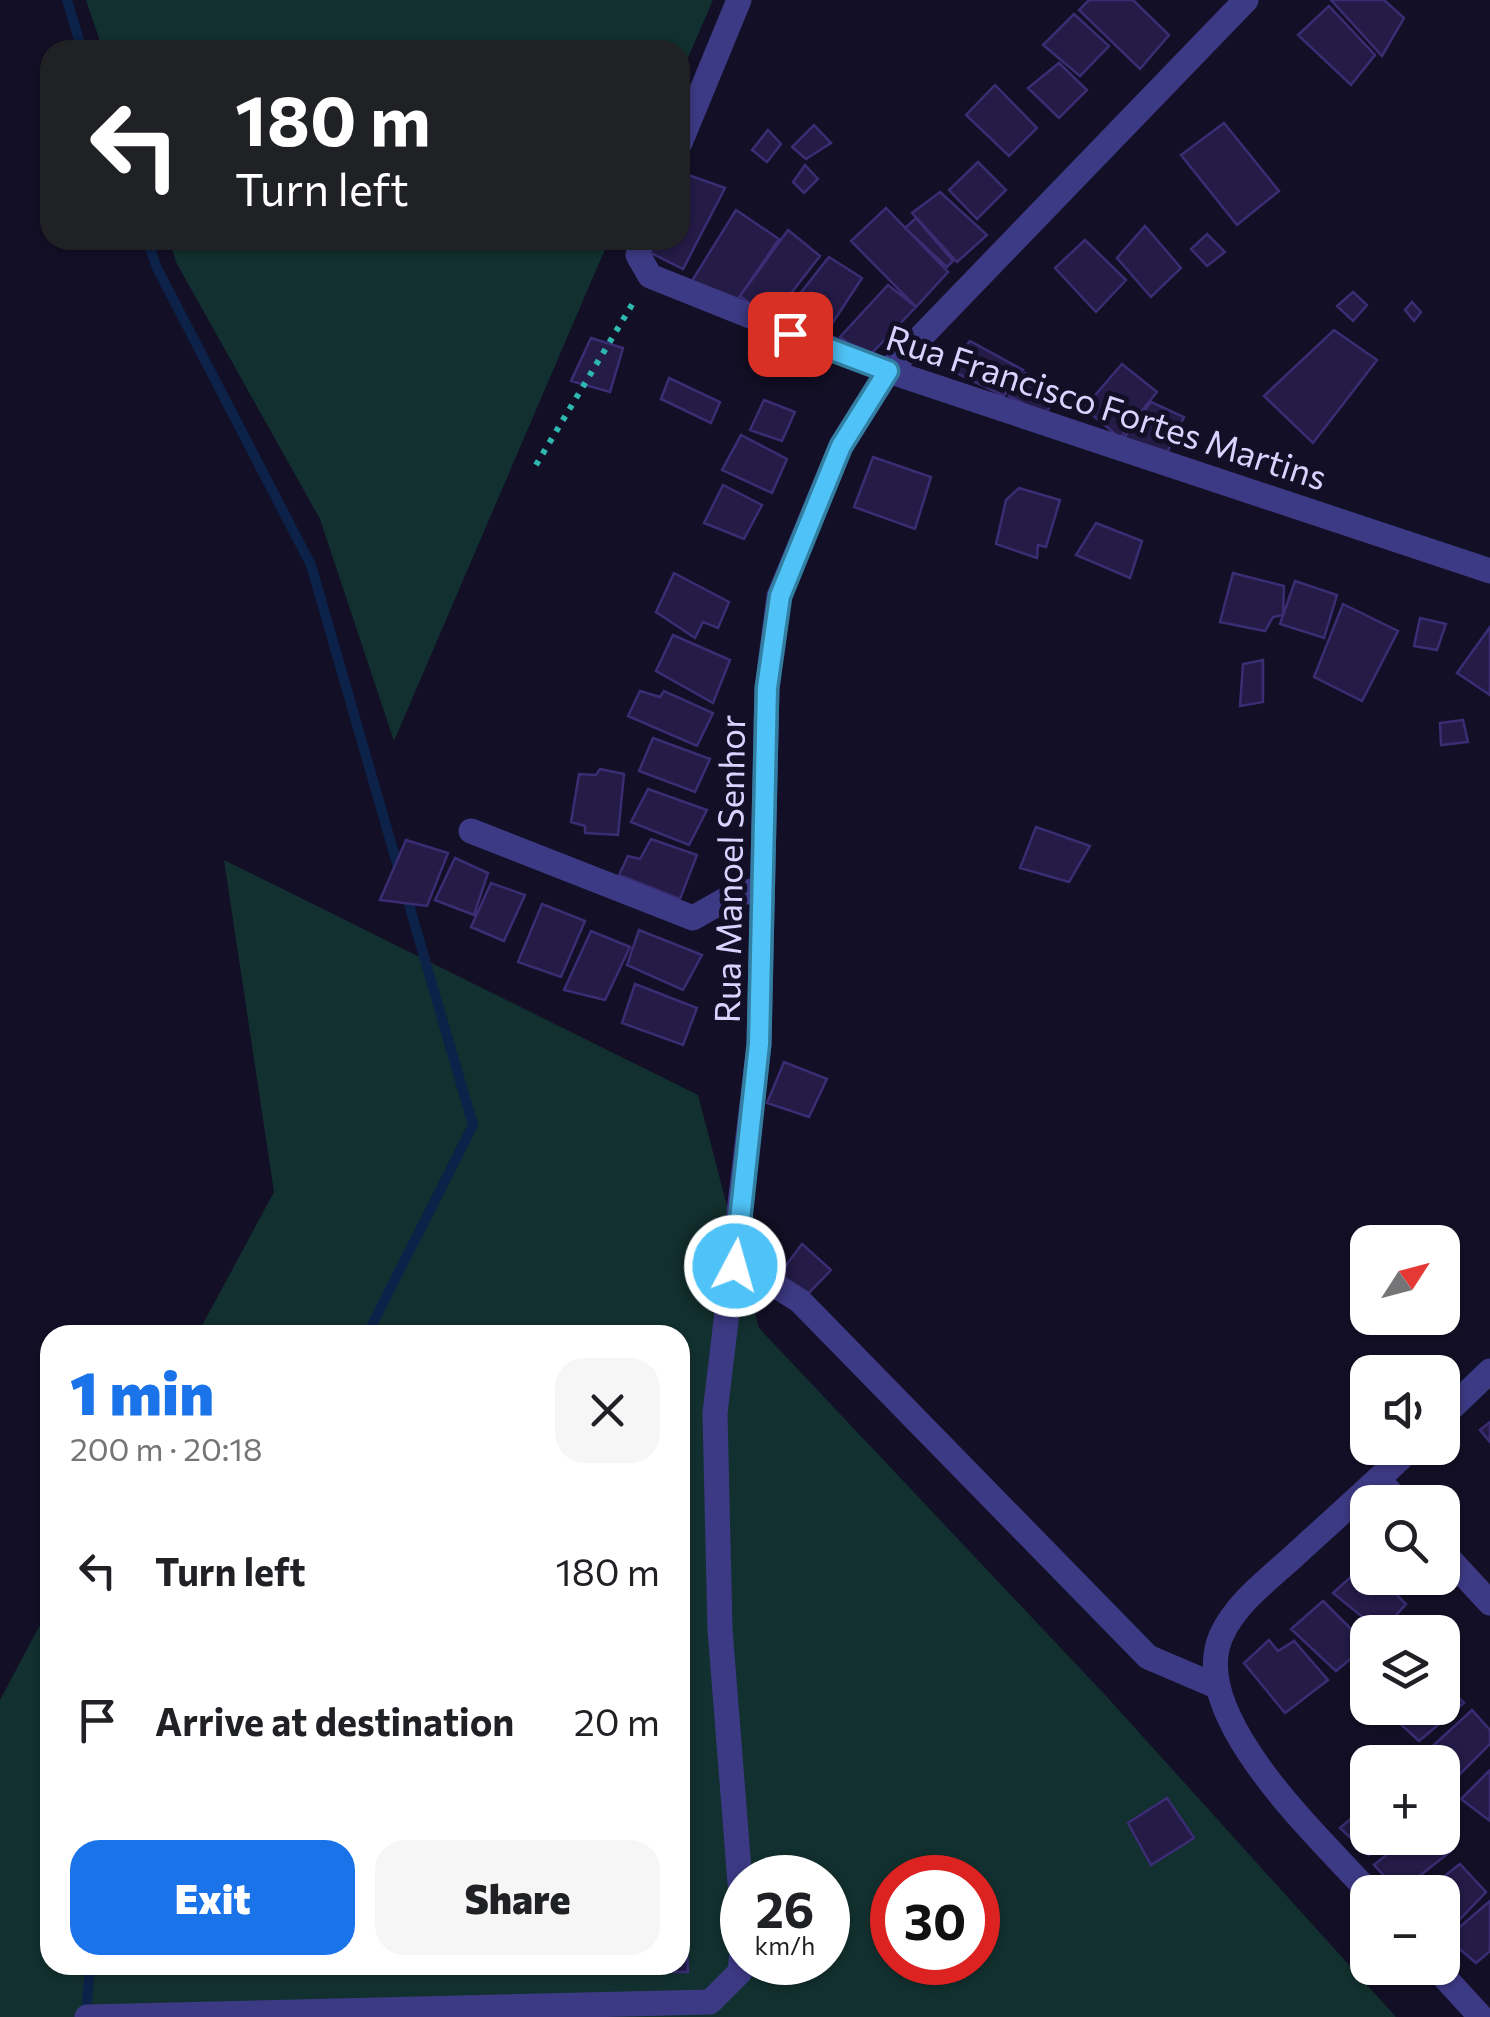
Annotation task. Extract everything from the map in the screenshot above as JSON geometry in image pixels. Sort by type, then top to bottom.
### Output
[{"type":"street","points":[[690,119],[739,0]]},
{"type":"street","name":"Rua Manoel Senhor","points":[[738,1855],[720,1629],[715,1413],[759,1044],[767,688],[780,596],[841,446],[888,371],[1239,2]]},
{"type":"street","points":[[639,250],[638,255],[650,276]]},
{"type":"street","name":"Rua Francisco Fortes Martins","points":[[650,276],[888,371],[1490,570]]},
{"type":"street","points":[[471,831],[693,918],[737,892],[762,890]]},
{"type":"street","points":[[735,1266],[760,1275],[800,1301],[1148,1657],[1216,1686]]},
{"type":"street","points":[[1460,1400],[1490,1372]]},
{"type":"street","points":[[1354,1875],[1283,1797],[1233,1727],[1216,1686],[1214,1659],[1222,1633],[1245,1600],[1393,1465]]},
{"type":"street","points":[[1378,1480],[1383,1485]]},
{"type":"street","points":[[1460,1570],[1490,1603]]},
{"type":"street","points":[[87,2017],[710,2002],[727,1985]]},
{"type":"street","points":[[1452,1985],[1481,2017]]},
{"type":"path","points":[[536,466],[650,276]]},
{"type":"green space","points":[[86,0],[713,0],[690,53],[690,40],[100,40]]},
{"type":"green space","points":[[172,250],[605,250],[394,741],[320,519]]},
{"type":"green space","points":[[224,860],[698,1095],[759,1328],[1107,1697],[1350,1966],[1350,1985],[1367,1985],[1396,2017],[0,2017],[0,1700],[40,1625],[40,1975],[690,1975],[690,1325],[202,1325],[274,1192]]},
{"type":"building","points":[[1089,0],[1133,0],[1169,35],[1140,69],[1079,10]]},
{"type":"building","points":[[1331,0],[1384,0],[1404,18],[1382,56]]},
{"type":"building","points":[[1329,6],[1375,55],[1351,85],[1298,35]]},
{"type":"building","points":[[1074,14],[1109,46],[1080,76],[1043,45]]},
{"type":"building","points":[[1059,63],[1087,90],[1059,118],[1028,88]]},
{"type":"building","points":[[995,85],[1037,128],[1009,156],[966,115]]},
{"type":"building","points":[[1224,123],[1279,191],[1237,225],[1181,155]]},
{"type":"building","points":[[814,125],[831,143],[806,159],[792,147]]},
{"type":"building","points":[[768,130],[781,144],[767,162],[752,150]]},
{"type":"building","points":[[978,162],[1006,190],[977,219],[949,190]]},
{"type":"building","points":[[805,165],[818,179],[804,193],[793,182]]},
{"type":"building","points":[[690,176],[725,188],[683,269],[645,250],[690,250]]},
{"type":"building","points":[[940,192],[987,235],[957,262],[912,213]]},
{"type":"building","points":[[886,208],[948,272],[916,307],[851,241]]},
{"type":"building","points":[[736,210],[779,239],[734,305],[690,284]]},
{"type":"building","points":[[916,218],[953,261],[947,267],[905,228]]},
{"type":"building","points":[[1145,226],[1181,268],[1151,297],[1117,258]]},
{"type":"building","points":[[788,230],[820,256],[771,319],[740,296]]},
{"type":"building","points":[[1207,234],[1225,252],[1207,266],[1191,249]]},
{"type":"building","points":[[1085,240],[1126,280],[1096,312],[1055,268]]},
{"type":"building","points":[[829,257],[862,278],[826,333],[791,305]]},
{"type":"building","points":[[888,285],[916,307],[868,357],[840,337]]},
{"type":"building","points":[[1353,292],[1367,305],[1353,321],[1337,306]]},
{"type":"building","points":[[1412,302],[1421,312],[1414,321],[1405,310]]},
{"type":"building","points":[[1334,330],[1377,360],[1313,443],[1264,396]]},
{"type":"building","points":[[591,338],[623,348],[610,392],[571,381]]},
{"type":"building","points":[[970,341],[1023,370],[1004,396],[948,369]]},
{"type":"building","points":[[1122,364],[1157,392],[1120,438],[1084,408]]},
{"type":"building","points":[[1025,373],[1058,391],[1045,415],[1009,396]]},
{"type":"building","points":[[669,378],[720,402],[711,423],[661,399]]},
{"type":"building","points":[[764,400],[795,412],[782,441],[750,430]]},
{"type":"building","points":[[1151,402],[1184,417],[1164,459],[1123,439]]},
{"type":"building","points":[[741,435],[787,459],[772,493],[722,470]]},
{"type":"building","points":[[873,457],[931,477],[915,529],[854,507]]},
{"type":"building","points":[[723,485],[762,505],[744,539],[704,523]]},
{"type":"building","points":[[1019,488],[1060,500],[1046,547],[1038,545],[1037,558],[996,544],[1006,500]]},
{"type":"building","points":[[1096,523],[1142,541],[1130,578],[1076,555]]},
{"type":"building","points":[[674,573],[729,602],[718,628],[703,622],[695,638],[656,612]]},
{"type":"building","points":[[1233,573],[1284,586],[1283,615],[1273,617],[1265,631],[1220,622]]},
{"type":"building","points":[[1295,581],[1337,595],[1324,638],[1280,624]]},
{"type":"building","points":[[1343,604],[1398,631],[1362,701],[1314,677]]},
{"type":"building","points":[[1420,618],[1446,624],[1437,650],[1414,646]]},
{"type":"building","points":[[1490,627],[1490,695],[1457,673]]},
{"type":"building","points":[[673,635],[730,660],[713,703],[656,671]]},
{"type":"building","points":[[1263,660],[1263,702],[1240,706],[1243,664]]},
{"type":"building","points":[[640,691],[660,697],[664,691],[713,713],[697,746],[628,716]]},
{"type":"building","points":[[1463,720],[1468,742],[1441,745],[1440,723]]},
{"type":"building","points":[[653,738],[710,759],[695,792],[639,771]]},
{"type":"building","points":[[600,769],[624,774],[618,835],[585,833],[585,826],[571,822],[579,774],[596,775]]},
{"type":"building","points":[[648,789],[707,810],[689,845],[631,822]]},
{"type":"building","points":[[1036,827],[1090,846],[1069,882],[1020,868]]},
{"type":"building","points":[[651,839],[697,855],[680,899],[619,875],[628,856],[640,859]]},
{"type":"building","points":[[406,840],[448,853],[427,906],[380,900]]},
{"type":"building","points":[[455,858],[488,873],[474,915],[435,900]]},
{"type":"building","points":[[491,883],[525,895],[504,941],[471,927]]},
{"type":"building","points":[[542,904],[585,921],[561,977],[518,962]]},
{"type":"building","points":[[639,930],[702,955],[683,990],[627,965]]},
{"type":"building","points":[[591,931],[630,947],[605,1000],[564,990]]},
{"type":"building","points":[[635,984],[697,1008],[683,1045],[622,1023]]},
{"type":"building","points":[[784,1062],[827,1079],[809,1117],[767,1103]]},
{"type":"building","points":[[802,1244],[831,1270],[804,1298],[777,1277]]},
{"type":"building","points":[[1490,1422],[1490,1442],[1480,1430]]},
{"type":"building","points":[[1350,1578],[1350,1595],[1397,1595],[1406,1604],[1396,1615],[1360,1615],[1333,1593]]},
{"type":"building","points":[[1323,1601],[1350,1628],[1350,1659],[1336,1671],[1291,1629]]},
{"type":"building","points":[[1269,1640],[1278,1651],[1294,1641],[1328,1680],[1285,1713],[1244,1663]]},
{"type":"building","points":[[1472,1710],[1490,1730],[1490,1744],[1460,1774],[1460,1745],[1434,1745]]},
{"type":"building","points":[[1402,1725],[1438,1725],[1419,1741]]},
{"type":"building","points":[[1490,1770],[1490,1821],[1461,1799]]},
{"type":"building","points":[[1167,1798],[1194,1838],[1151,1865],[1128,1823]]},
{"type":"building","points":[[1350,1819],[1350,1837],[1340,1828]]},
{"type":"building","points":[[1386,1855],[1446,1855],[1421,1875],[1383,1875],[1374,1865]]},
{"type":"building","points":[[1460,1864],[1486,1892],[1460,1919],[1460,1875],[1446,1875]]},
{"type":"building","points":[[1490,1901],[1490,1951],[1476,1963],[1460,1949],[1460,1927]]},
{"type":"waterway","points":[[67,0],[79,40]]},
{"type":"waterway","points":[[151,250],[311,565],[400,874]]},
{"type":"waterway","points":[[372,1325],[473,1125],[405,891]]},
{"type":"waterway","points":[[86,2016],[89,1975]]},
{"type":"route","points":[[735,1266],[759,1044],[767,688],[780,596],[841,446],[888,371],[790,334]]}]
